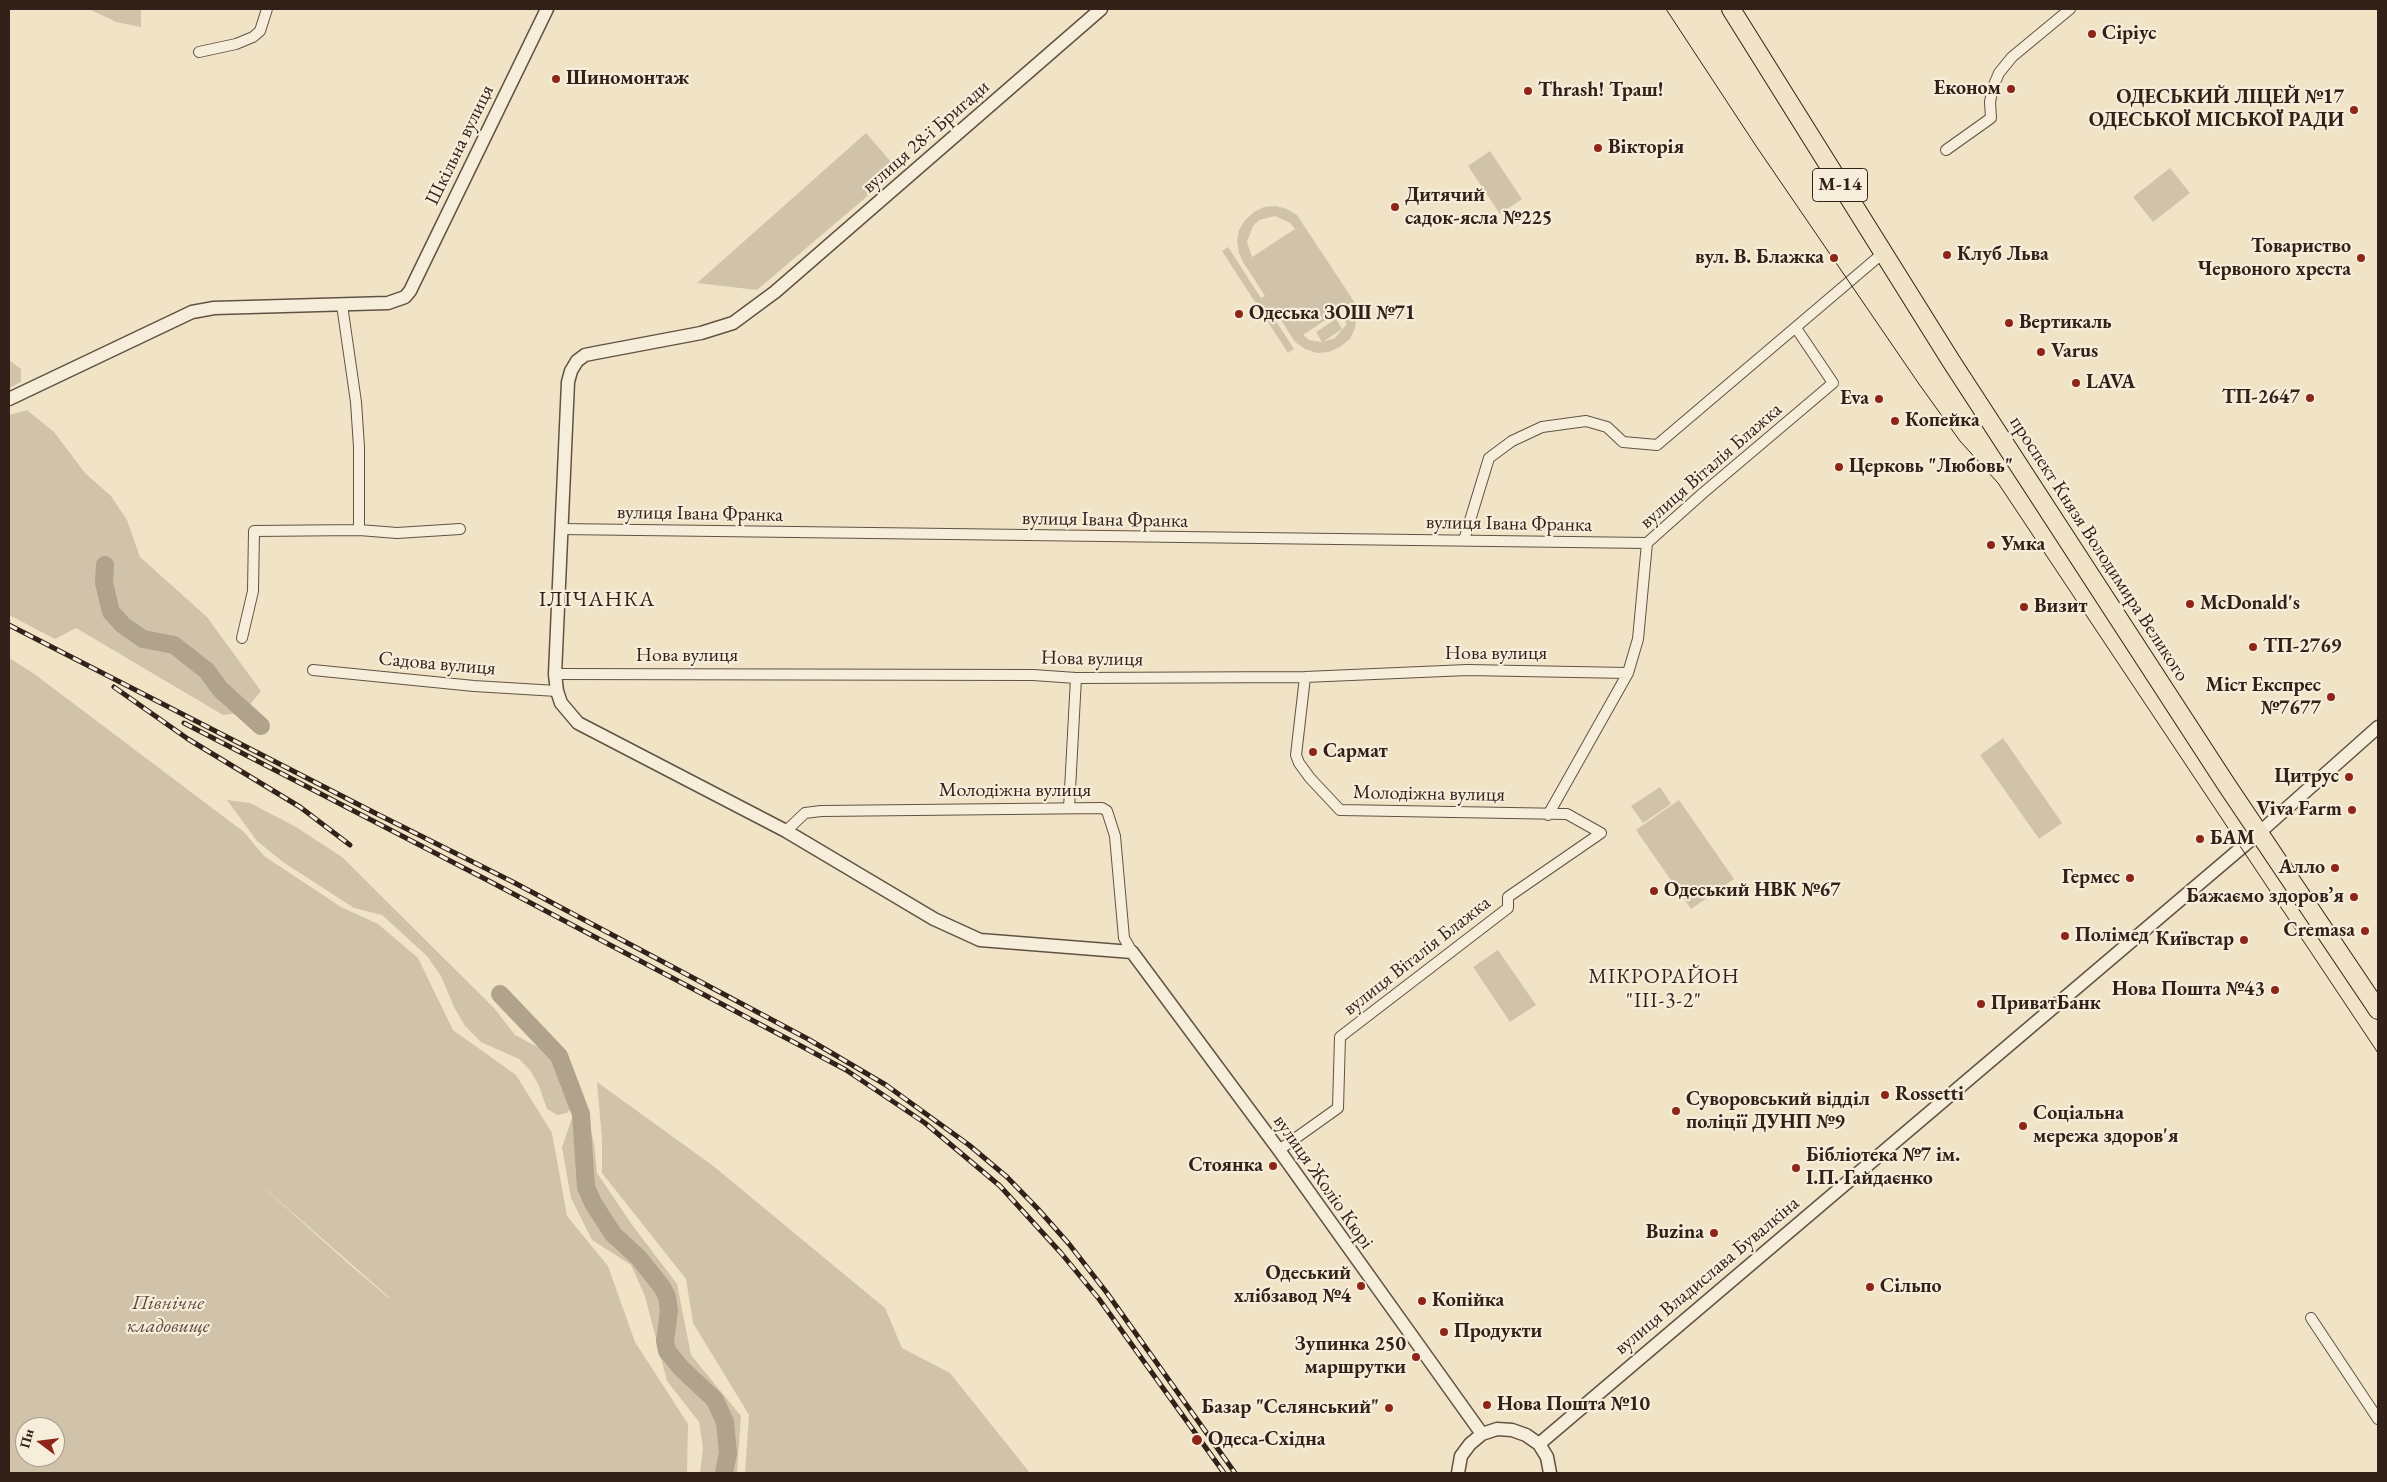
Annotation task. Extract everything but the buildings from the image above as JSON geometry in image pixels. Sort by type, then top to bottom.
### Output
[{"type":"highway","name":"проспект Князя Володимира Великого","points":[[1731,9],[1883,253],[1983,408],[2378,1010]]},
{"type":"street","points":[[199,52],[215,50],[253,37],[260,31],[267,9]]},
{"type":"street","name":"Шкільна вулиця","points":[[342,305],[388,303],[404,297],[414,282],[547,9]]},
{"type":"street","name":"вулиця 28-ї Бригади","points":[[557,691],[555,674],[568,382],[571,371],[577,361],[585,355],[719,329],[733,323],[775,292],[1101,9]]},
{"type":"street","points":[[1946,150],[1991,118],[1991,95],[1999,73],[2012,57],[2070,9]]},
{"type":"street","points":[[1464,540],[1489,458],[1512,441],[1542,427],[1586,421],[1607,427],[1623,442],[1657,445],[1883,253]]},
{"type":"street","points":[[9,399],[192,312],[214,308],[342,305],[356,402],[359,446],[359,530]]},
{"type":"street","name":"вулиця Віталія Блажка","points":[[1279,1150],[1338,1108],[1340,1037],[1508,908],[1508,897],[1601,833],[1567,814],[1548,814],[1628,673],[1638,639],[1647,543],[1833,383],[1796,328]]},
{"type":"street","points":[[242,638],[253,591],[254,531],[359,530],[396,533],[460,529]]},
{"type":"street","name":"вулиця Івана Франка","points":[[561,529],[1647,543]]},
{"type":"street","name":"Садова вулиця","points":[[313,670],[474,686],[557,691]]},
{"type":"street","name":"Нова вулиця","points":[[555,674],[1004,675],[1076,678],[1305,677],[1467,670],[1628,673]]},
{"type":"street","name":"Молодіжна вулиця","points":[[1305,677],[1296,755],[1310,778],[1340,810],[1548,814]]},
{"type":"street","points":[[1068,808],[1076,678]]},
{"type":"street","points":[[557,691],[565,708],[578,723],[786,831],[934,919],[980,940],[1132,952]]},
{"type":"street","name":"вулиця Владислава Бувалкіна","points":[[1538,1444],[2260,832],[2378,727]]},
{"type":"street","name":"Молодіжна вулиця","points":[[786,831],[805,813],[821,811],[1102,808],[1106,811],[1115,836],[1124,938],[1132,952]]},
{"type":"street","name":"вулиця Жоліо Кюрі","points":[[1132,952],[1279,1150],[1366,1275],[1482,1434]]},
{"type":"street","points":[[2311,1318],[2378,1418]]},
{"type":"street","points":[[1458,1473],[1462,1456],[1470,1444],[1482,1434],[1496,1429],[1512,1430],[1526,1435],[1538,1444],[1546,1457],[1550,1473]]},
{"type":"green space","points":[[89,9],[141,9],[141,27],[116,22]]},
{"type":"green space","points":[[866,133],[898,170],[757,290],[697,283]]},
{"type":"green space","points":[[1490,151],[1522,199],[1500,214],[1468,166]]},
{"type":"green space","points":[[2170,168],[2190,193],[2153,222],[2133,197]]},
{"type":"green space","points":[[1276,206],[1287,209],[1297,215],[1355,303],[1357,315],[1355,328],[1350,339],[1340,347],[1329,352],[1317,353],[1305,349],[1295,342],[1274,309],[1270,312],[1294,349],[1288,353],[1222,251],[1228,247],[1261,298],[1265,296],[1243,262],[1237,241],[1239,230],[1245,220],[1254,212],[1264,207]],"holes":[[[1275,216],[1290,223],[1295,229],[1252,257],[1247,242],[1253,226],[1259,220]],[[1345,307],[1346,325],[1335,338],[1323,342],[1342,329],[1336,319],[1316,332],[1322,342],[1309,340],[1303,335]]]},
{"type":"green space","points":[[9,360],[21,369],[21,382],[9,388]]},
{"type":"green space","points":[[27,410],[54,432],[85,473],[111,496],[127,520],[140,557],[207,617],[261,691],[244,712],[223,715],[76,628],[55,639],[9,615],[9,415]]},
{"type":"green space","name":"Північне кладовище","points":[[9,658],[33,673],[244,832],[264,856],[341,907],[378,924],[418,958],[453,1030],[516,1075],[552,1133],[567,1216],[608,1266],[635,1342],[688,1424],[687,1473],[9,1473]],"holes":[[[252,1177],[390,1298],[350,1265]]]},
{"type":"green space","points":[[2003,738],[2062,823],[2039,839],[1980,755]]},
{"type":"green space","points":[[1660,787],[1671,804],[1643,823],[1631,806]]},
{"type":"green space","points":[[227,800],[250,803],[296,827],[342,857],[494,1008],[515,1035],[547,1052],[571,1094],[574,1105],[567,1113],[557,1115],[547,1109],[539,1086],[530,1070],[519,1059],[481,1042],[465,1026],[454,1007],[441,976],[427,956],[382,915],[354,908],[283,862],[257,841]]},
{"type":"green space","points":[[1679,800],[1734,879],[1691,909],[1636,830]]},
{"type":"green space","points":[[1498,950],[1536,1005],[1510,1022],[1473,967]]},
{"type":"green space","points":[[597,1082],[712,1165],[885,1308],[902,1348],[950,1373],[1030,1473],[745,1473],[749,1415],[693,1323],[686,1279],[602,1173],[602,1140]]},
{"type":"green space","points":[[587,1117],[594,1143],[597,1173],[633,1226],[677,1284],[691,1355],[741,1416],[737,1473],[700,1473],[703,1448],[699,1422],[667,1381],[645,1296],[631,1265],[592,1240],[571,1198],[562,1147],[572,1118]]},
{"type":"waterway","points":[[105,565],[104,583],[111,612],[123,625],[143,639],[174,645],[207,671],[220,689],[261,726]]},
{"type":"waterway","points":[[500,994],[559,1056],[581,1114],[586,1187],[593,1203],[613,1234],[639,1258],[662,1287],[667,1297],[669,1311],[665,1341],[667,1351],[681,1368],[715,1400],[725,1422],[728,1453],[724,1473]]},
{"type":"tram line","points":[[1666,9],[1756,146],[1919,384],[1960,441],[1998,483],[2378,1053]]},
{"type":"railway","points":[[9,625],[513,882],[808,1039],[886,1085],[969,1145],[1007,1177],[1038,1209],[1069,1244],[1107,1293],[1235,1473]]},
{"type":"railway","points":[[114,687],[188,739],[300,807],[350,845]]},
{"type":"railway","points":[[184,723],[491,882],[846,1070],[925,1123],[1000,1186],[1061,1253],[1099,1299],[1224,1473]]},
{"type":"place","name":"Сіріус","points":[[2092,34]]},
{"type":"place","name":"Шиномонтаж","points":[[556,79]]},
{"type":"place","name":"Економ","points":[[2011,89]]},
{"type":"place","name":"Thrash! Траш!","points":[[1528,91]]},
{"type":"place","name":"ОДЕСЬКИЙ ЛІЦЕЙ №17 ОДЕСЬКОЇ МІСЬКОЇ РАДИ","points":[[2354,110]]},
{"type":"place","name":"Вікторія","points":[[1598,148]]},
{"type":"place","name":"Дитячий садок-ясла №225","points":[[1395,207]]},
{"type":"place","name":"Клуб Льва","points":[[1947,255]]},
{"type":"place","name":"вул. В. Блажка","points":[[1834,258]]},
{"type":"place","name":"Товариство Червоного хреста","points":[[2361,258]]},
{"type":"place","name":"Одеська ЗОШ №71","points":[[1239,314]]},
{"type":"place","name":"Вертикаль","points":[[2009,323]]},
{"type":"place","name":"Varus","points":[[2041,352]]},
{"type":"place","name":"LAVA","points":[[2076,383]]},
{"type":"place","name":"ТП-2647","points":[[2310,398]]},
{"type":"place","name":"Eva","points":[[1879,399]]},
{"type":"place","name":"Копейка","points":[[1895,421]]},
{"type":"place","name":"Церковь \"Любовь\"","points":[[1839,467]]},
{"type":"place","name":"Умка","points":[[1991,545]]},
{"type":"place","name":"McDonald's","points":[[2190,604]]},
{"type":"place","name":"Визит","points":[[2024,607]]},
{"type":"place","name":"ТП-2769","points":[[2253,647]]},
{"type":"place","name":"Міст Експрес №7677","points":[[2331,697]]},
{"type":"place","name":"Сармат","points":[[1313,752]]},
{"type":"place","name":"Цитрус","points":[[2349,777]]},
{"type":"place","name":"Viva Farm","points":[[2352,810]]},
{"type":"place","name":"БАМ","points":[[2200,839]]},
{"type":"place","name":"Алло","points":[[2335,868]]},
{"type":"place","name":"Гермес","points":[[2130,878]]},
{"type":"place","name":"Одеський НВК №67","points":[[1654,891]]},
{"type":"place","name":"Бажаємо здоровʼя","points":[[2354,897]]},
{"type":"place","name":"Cremasa","points":[[2365,931]]},
{"type":"place","name":"Полімед","points":[[2065,936]]},
{"type":"place","name":"Київстар","points":[[2244,940]]},
{"type":"place","name":"Нова Пошта №43","points":[[2275,990]]},
{"type":"place","name":"ПриватБанк","points":[[1981,1004]]},
{"type":"place","name":"Rossetti","points":[[1885,1095]]},
{"type":"place","name":"Суворовський відділ поліції ДУНП №9","points":[[1676,1111]]},
{"type":"place","name":"Соціальна мережа здоров'я","points":[[2023,1126]]},
{"type":"place","name":"Стоянка","points":[[1273,1166]]},
{"type":"place","name":"Бібліотека №7 ім. І.П. Гайдаєнко","points":[[1796,1168]]},
{"type":"place","name":"Buzina","points":[[1714,1233]]},
{"type":"place","name":"Одеський хлібзавод №4","points":[[1361,1286]]},
{"type":"place","name":"Сільпо","points":[[1870,1287]]},
{"type":"place","name":"Копійка","points":[[1422,1301]]},
{"type":"place","name":"Продукти","points":[[1444,1332]]},
{"type":"place","name":"Зупинка 250 маршрутки","points":[[1416,1357]]},
{"type":"place","name":"Нова Пошта №10","points":[[1487,1405]]},
{"type":"place","name":"Базар \"Селянський\"","points":[[1389,1408]]},
{"type":"place","name":"Одеса-Східна","points":[[1197,1440]]},
{"type":"district","name":"ІЛІЧАНКА","points":[[597,600]]},
{"type":"district","name":"МІКРОРАЙОН \"ІІІ-3-2\"","points":[[1664,989]]}]
